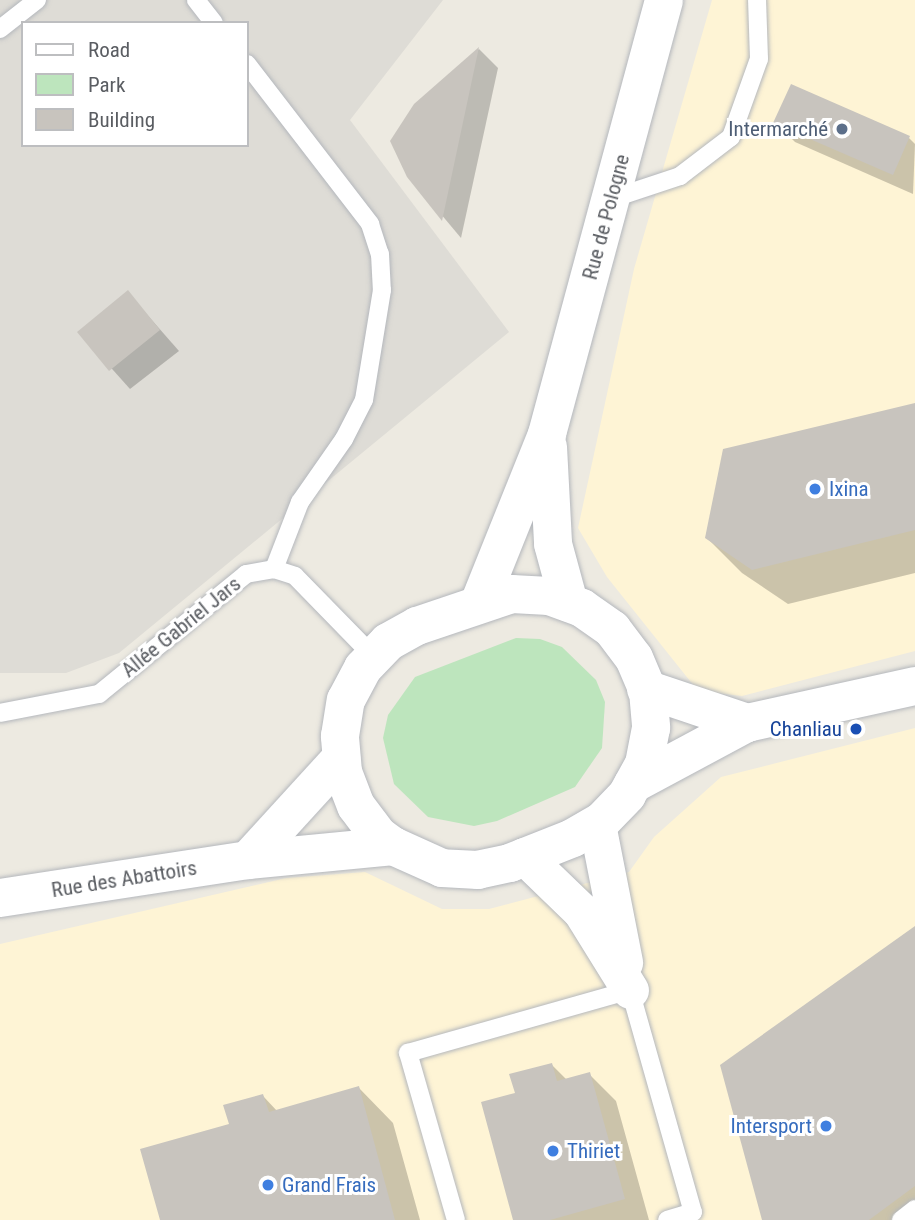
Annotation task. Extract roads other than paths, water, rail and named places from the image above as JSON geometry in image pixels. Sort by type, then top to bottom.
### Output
[{"type":"main road","name":"Rue de Pologne","points":[[481,601],[547,434],[664,0]]},
{"type":"main road","name":"Rue de Pologne","points":[[547,434],[553,544],[569,603]]},
{"type":"main road","points":[[512,594],[549,596],[569,603],[612,629],[634,658],[646,688],[651,728],[643,764],[633,784],[597,824],[524,856],[478,870],[442,868],[393,846],[378,835],[356,806],[341,758],[340,736],[346,700],[374,657],[417,625],[481,601],[512,594]]},
{"type":"main road","points":[[633,784],[747,723],[915,686]]},
{"type":"main road","points":[[646,688],[747,723]]},
{"type":"main road","points":[[248,860],[341,758]]},
{"type":"main road","name":"Rue des Abattoirs","points":[[0,898],[248,860],[393,846]]},
{"type":"street","points":[[597,824],[630,990]]},
{"type":"street","points":[[524,856],[581,911],[630,990]]},
{"type":"lane","points":[[0,29],[37,0]]},
{"type":"lane","points":[[196,0],[212,21]]},
{"type":"lane","points":[[611,199],[680,176],[731,136],[759,59],[757,0]]},
{"type":"lane","points":[[248,65],[370,224],[380,254],[382,290],[364,400],[300,502],[274,569],[295,576],[374,657]]},
{"type":"lane","name":"Allée Gabriel Jars","points":[[0,713],[99,694],[246,573],[274,569]]},
{"type":"lane","points":[[456,1220],[408,1053],[630,990],[694,1212],[667,1220]]},
{"type":"lane","points":[[901,1220],[915,1209]]},
{"type":"place","name":"Intermarché","points":[[842,129]]},
{"type":"place","name":"Ixina","points":[[815,489]]},
{"type":"place","name":"Chanliau","points":[[856,729]]},
{"type":"place","name":"Intersport","points":[[826,1126]]},
{"type":"place","name":"Thiriet","points":[[553,1151]]},
{"type":"place","name":"Grand Frais","points":[[268,1185]]}]
